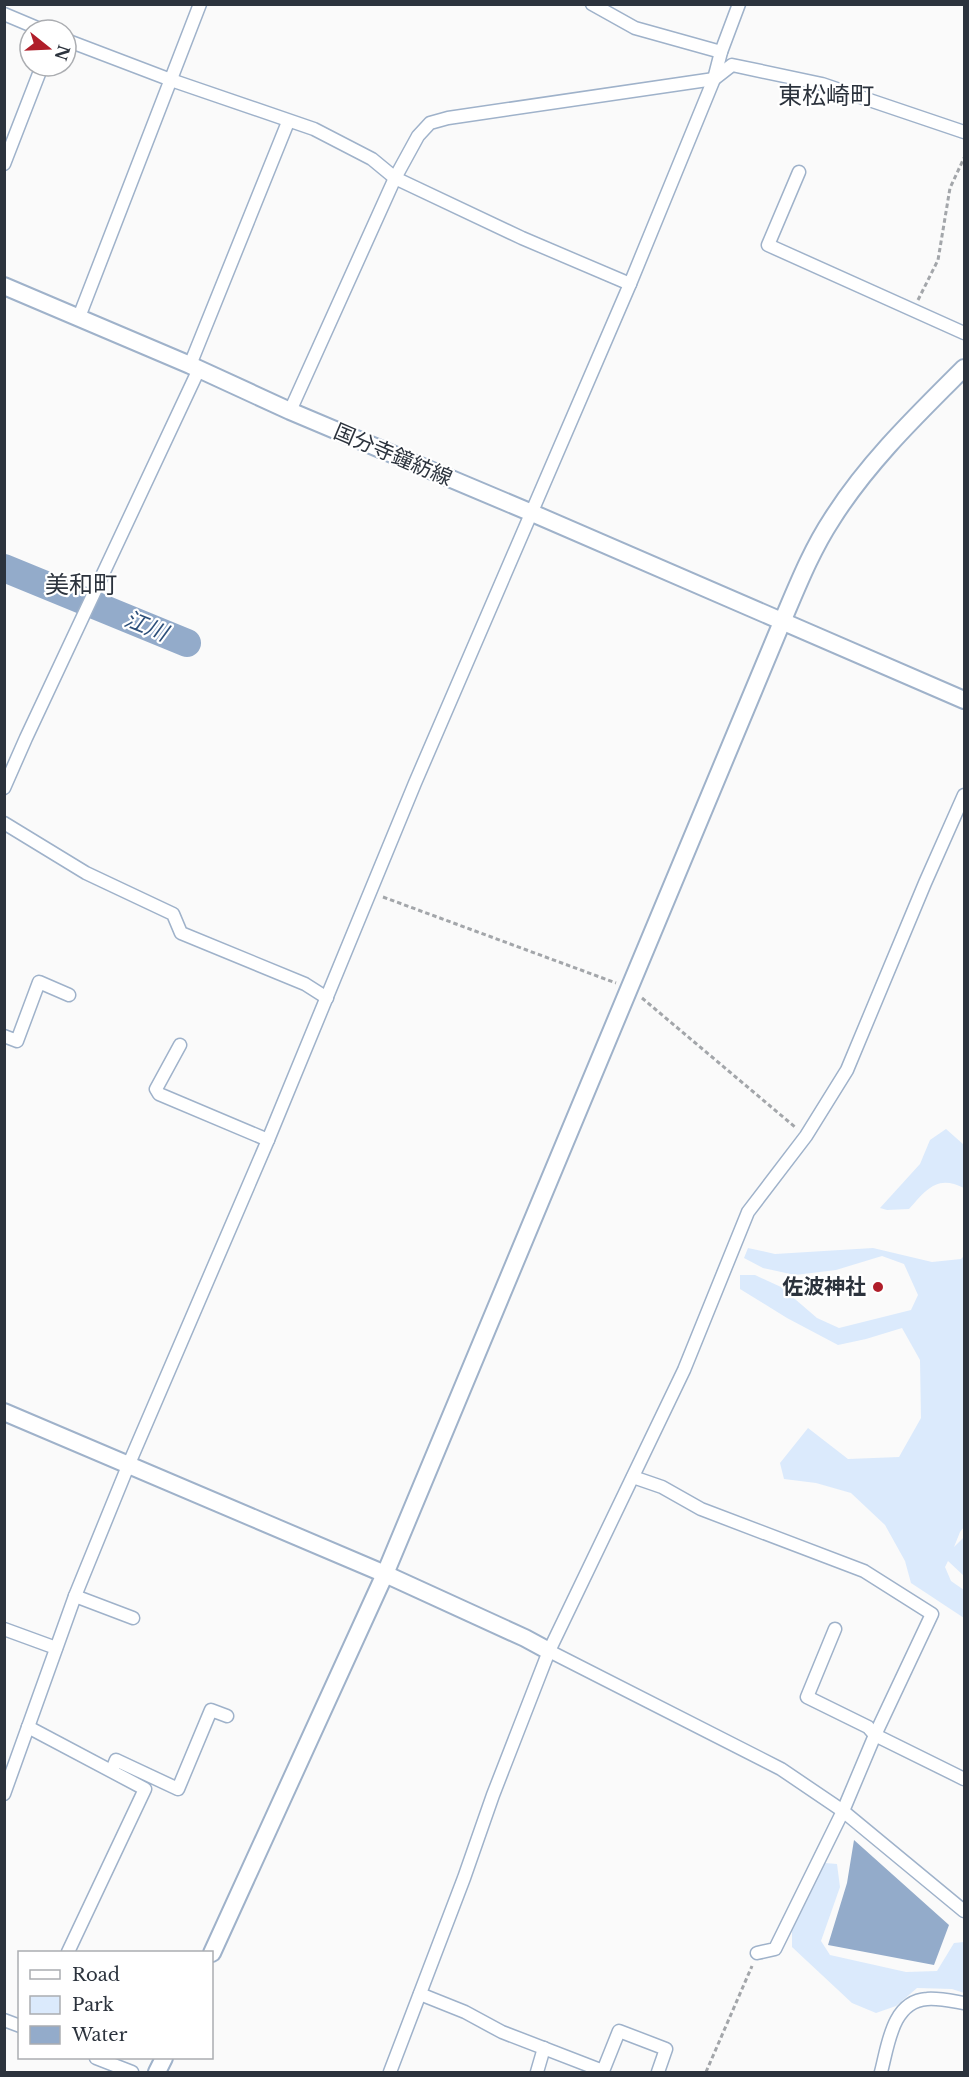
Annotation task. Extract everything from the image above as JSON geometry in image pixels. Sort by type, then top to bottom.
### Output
[{"type":"street","points":[[79,316],[200,4]]},
{"type":"street","points":[[592,4],[636,28],[720,52]]},
{"type":"street","points":[[4,1794],[75,1596],[128,1466],[268,1140],[369,892],[630,284],[714,79],[720,52],[739,4]]},
{"type":"street","points":[[4,14],[18,20]]},
{"type":"street","points":[[78,45],[288,122],[314,129],[372,159],[395,178],[522,238],[630,284]]},
{"type":"street","points":[[290,411],[395,178],[418,136],[430,123],[448,118],[714,79],[732,65],[822,84],[964,132]]},
{"type":"street","points":[[4,164],[37,78]]},
{"type":"street","points":[[4,788],[194,367],[288,122]]},
{"type":"street","points":[[799,172],[768,245],[964,333]]},
{"type":"street","name":"国分寺鐘紡線","points":[[4,286],[79,316],[290,411],[964,700]]},
{"type":"street","points":[[213,1951],[385,1575],[811,557],[831,520],[891,441],[964,368]]},
{"type":"street","points":[[390,2073],[493,1795],[549,1652],[684,1370],[748,1212],[806,1136],[847,1070],[964,795]]},
{"type":"street","points":[[4,823],[86,873],[173,914],[181,933],[306,984],[327,998]]},
{"type":"street","points":[[5,1037],[17,1041],[39,982],[69,995]]},
{"type":"street","points":[[180,1045],[156,1089],[159,1094],[268,1140]]},
{"type":"street","points":[[4,1412],[385,1575],[525,1638],[781,1769],[843,1811],[964,1911]]},
{"type":"street","points":[[633,1477],[662,1487],[701,1509],[864,1571],[932,1614],[875,1735],[872,1747],[843,1811],[775,1949],[758,1953]]},
{"type":"street","points":[[75,1596],[133,1618]]},
{"type":"street","points":[[4,1629],[56,1648]]},
{"type":"street","points":[[835,1629],[807,1697],[868,1727],[875,1735],[964,1779]]},
{"type":"street","points":[[112,1770],[116,1760],[178,1789],[211,1710],[227,1716]]},
{"type":"street","points":[[28,1727],[146,1789],[69,1951]]},
{"type":"street","points":[[420,1994],[465,2012],[502,2032],[603,2072],[619,2031],[666,2049],[658,2073]]},
{"type":"street","points":[[881,2073],[890,2036],[899,2014],[912,2003],[926,1999],[964,2003]]},
{"type":"street","points":[[537,2073],[544,2048]]},
{"type":"street","points":[[98,2059],[132,2073]]},
{"type":"street","points":[[157,2073],[164,2059]]},
{"type":"path","points":[[914,310],[938,260],[950,188],[964,158]]},
{"type":"path","points":[[369,892],[629,988],[806,1136]]},
{"type":"path","points":[[706,2073],[758,1953]]},
{"type":"green space","points":[[946,1129],[964,1145],[964,1188],[955,1184],[939,1183],[927,1190],[909,1209],[880,1208],[920,1164],[930,1140]]},
{"type":"green space","points":[[748,1248],[775,1254],[873,1248],[932,1262],[961,1259],[964,1256],[964,1527],[954,1547],[964,1537],[964,1576],[948,1561],[945,1567],[951,1581],[964,1590],[964,1618],[911,1583],[905,1561],[885,1525],[851,1493],[816,1483],[784,1479],[780,1463],[808,1428],[848,1459],[899,1457],[921,1418],[920,1360],[902,1328],[838,1345],[787,1318],[740,1289],[740,1275],[755,1275],[781,1287],[817,1318],[839,1328],[911,1310],[918,1295],[904,1264],[882,1256],[836,1270],[795,1275],[763,1268],[744,1258]]},
{"type":"green space","points":[[825,1863],[837,1864],[840,1887],[821,1941],[830,1955],[906,1972],[937,1971],[954,1943],[964,1942],[964,1993],[952,1989],[917,1988],[896,2006],[876,2013],[852,2003],[792,1947],[792,1928]]},
{"type":"water","points":[[854,1840],[949,1925],[934,1965],[828,1945],[847,1883]]},
{"type":"waterway","name":"江川","points":[[4,568],[187,643]]},
{"type":"place","name":"佐波神社","points":[[878,1287]]},
{"type":"district","name":"東松崎町","points":[[826,95]]},
{"type":"district","name":"美和町","points":[[81,584]]}]
